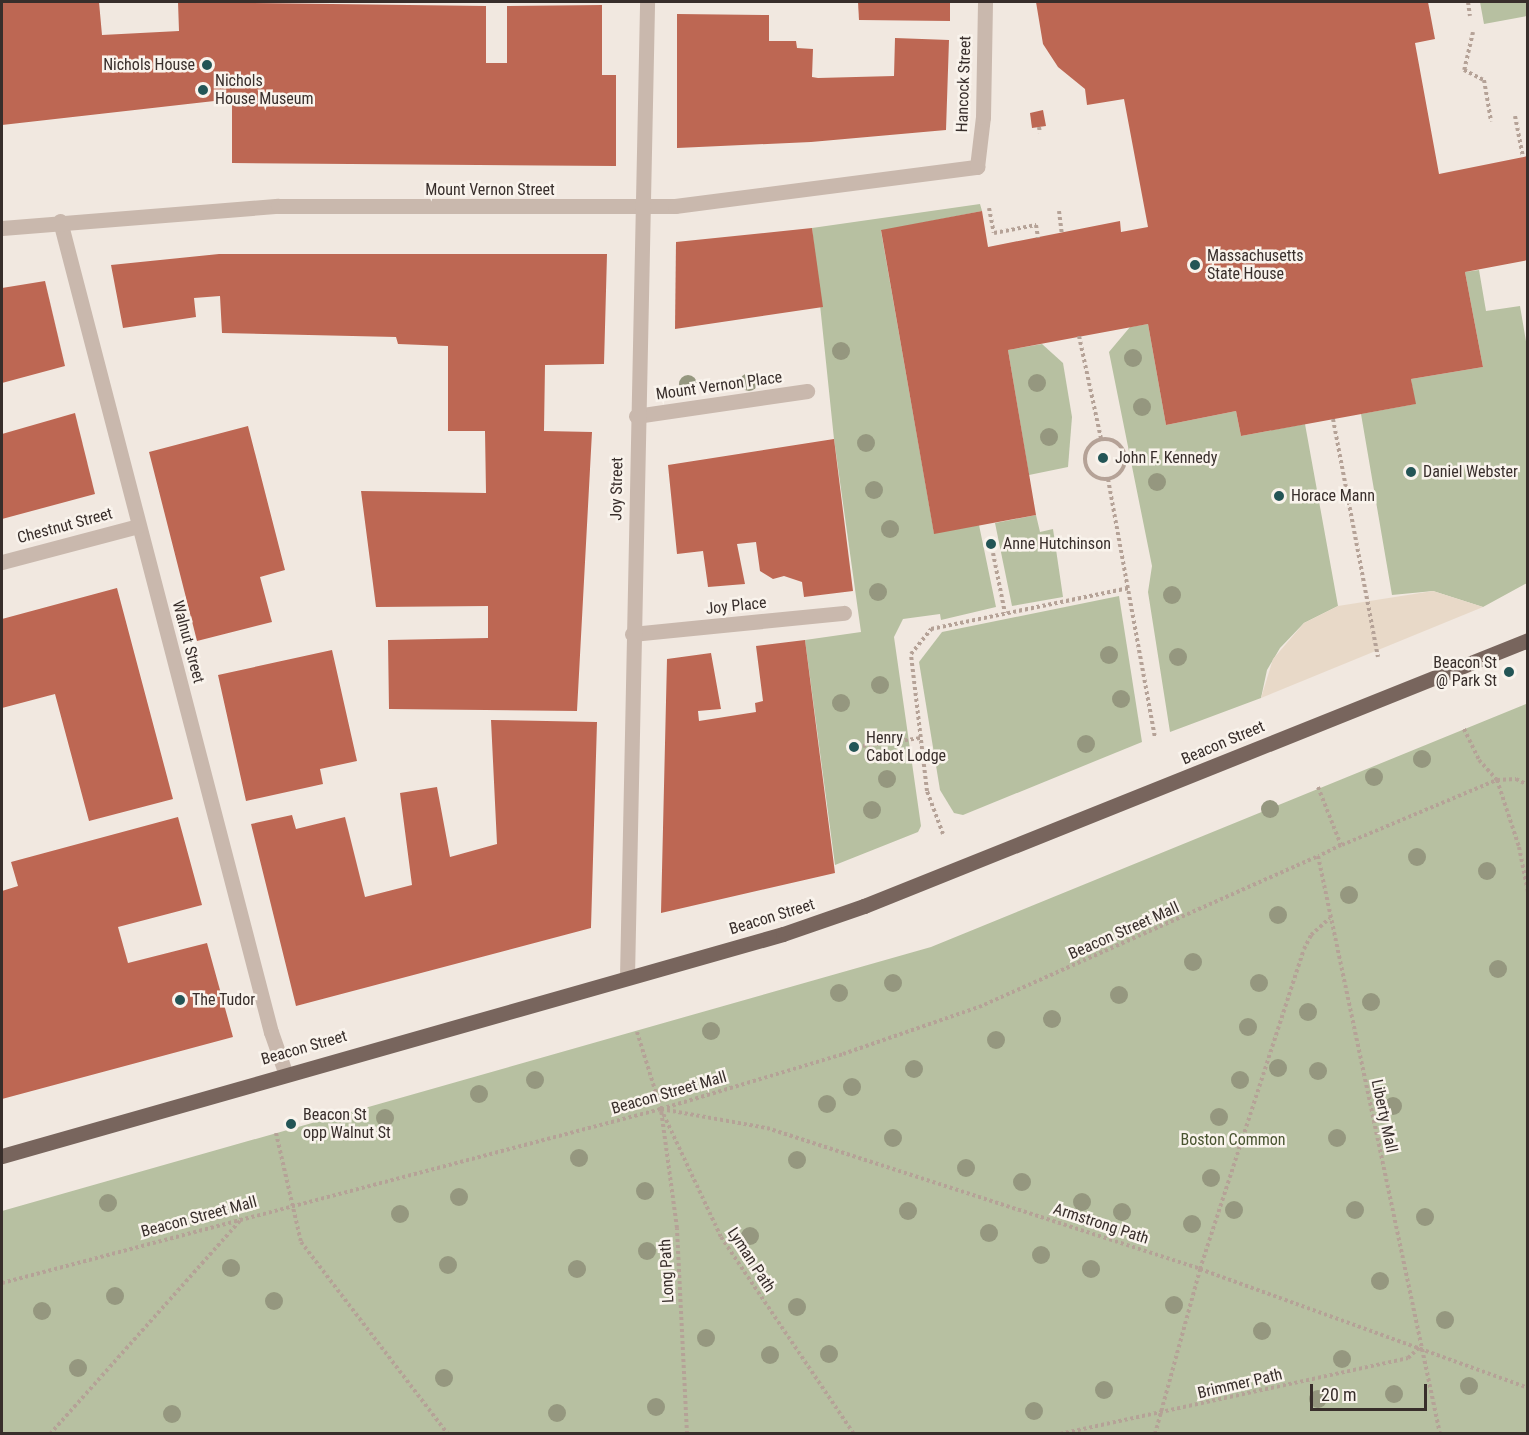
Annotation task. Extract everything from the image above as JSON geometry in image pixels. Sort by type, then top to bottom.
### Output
[{"type":"main road","name":"Beacon Street","points":[[2,1156],[285,1072],[627,977],[864,906],[1527,640]]},
{"type":"street","name":"Joy Street","points":[[627,977],[636,416],[645,207],[647,2]]},
{"type":"street","name":"Hancock Street","points":[[977,167],[983,117],[985,2]]},
{"type":"street","name":"Mount Vernon Street","points":[[2,228],[60,220],[278,206],[645,207],[977,167]]},
{"type":"street","name":"Walnut Street","points":[[60,220],[271,1032],[285,1072]]},
{"type":"street","name":"Mount Vernon Place","points":[[636,416],[807,391]]},
{"type":"street","name":"Chestnut Street","points":[[2,562],[138,526]]},
{"type":"street","name":"Joy Place","points":[[632,634],[844,613]]},
{"type":"path","points":[[1468,2],[1470,16]]},
{"type":"path","points":[[1473,32],[1464,70],[1484,80],[1491,121]]},
{"type":"path","points":[[1515,116],[1523,157]]},
{"type":"path","points":[[1039,127],[1040,133]]},
{"type":"path","points":[[989,208],[994,233],[1036,225],[1038,238]]},
{"type":"path","points":[[1059,211],[1062,235]]},
{"type":"path","points":[[1079,336],[1101,439]]},
{"type":"path","points":[[1333,419],[1378,657]]},
{"type":"path","points":[[1101,439],[1119,444],[1125,456],[1120,474],[1108,479],[1094,477],[1084,459],[1089,446],[1101,439]]},
{"type":"path","points":[[1108,479],[1155,737]]},
{"type":"path","points":[[993,552],[1005,614]]},
{"type":"path","points":[[943,834],[927,791],[912,654],[931,628],[1129,588]]},
{"type":"path","points":[[1464,729],[1479,760],[1497,780],[1519,847],[1527,892]]},
{"type":"path","points":[[863,746],[921,738]]},
{"type":"path","points":[[1318,856],[1497,780],[1516,779],[1527,785]]},
{"type":"path","points":[[1318,787],[1341,846]]},
{"type":"path","name":"Liberty Mall","points":[[1318,856],[1440,1434]]},
{"type":"path","name":"Beacon Street Mall","points":[[2,1283],[292,1204],[661,1109],[843,1054],[978,1007],[1318,856]]},
{"type":"path","points":[[1155,1434],[1200,1269],[1304,949],[1311,935],[1330,918]]},
{"type":"path","name":"Lyman Path","points":[[637,1032],[661,1109],[721,1237],[854,1434]]},
{"type":"path","name":"Armstrong Path","points":[[661,1109],[768,1128],[1200,1269],[1420,1346],[1527,1388]]},
{"type":"path","name":"Long Path","points":[[661,1109],[676,1228],[687,1434]]},
{"type":"path","points":[[276,1133],[301,1242],[448,1434]]},
{"type":"path","points":[[50,1434],[242,1219]]},
{"type":"path","name":"Brimmer Path","points":[[1060,1434],[1161,1414],[1408,1358],[1420,1346]]},
{"type":"green space","points":[[1480,2],[1527,2],[1527,16],[1484,24]]},
{"type":"green space","points":[[980,204],[982,211],[881,231],[934,533],[979,525],[996,607],[941,620],[940,614],[903,619],[894,637],[921,826],[918,832],[835,865],[805,640],[861,632],[834,439],[812,228]]},
{"type":"green space","points":[[1479,270],[1486,311],[1520,306],[1528,353],[1527,583],[1483,607],[1433,591],[1392,595],[1361,414],[1415,404],[1411,379],[1483,367],[1465,272]]},
{"type":"green space","points":[[1148,324],[1166,425],[1236,411],[1241,436],[1305,424],[1338,606],[1304,623],[1280,648],[1267,670],[1261,698],[1170,732],[1148,592],[1152,566],[1109,352],[1130,327]]},
{"type":"green space","points":[[1042,344],[1063,363],[1072,417],[1068,467],[1029,475],[1008,350]]},
{"type":"green space","points":[[1036,515],[1040,532],[1053,529],[1063,597],[1012,606],[995,523]]},
{"type":"green space","points":[[1119,596],[1142,742],[963,815],[954,813],[940,790],[919,662],[942,632]]},
{"type":"green space","name":"Boston Common","points":[[1526,704],[1527,1433],[2,1433],[2,1211],[931,947]]},
{"type":"shaded area","points":[[1433,591],[1483,607],[1261,698],[1273,659],[1304,623],[1338,606]]},
{"type":"building","points":[[2,2],[99,2],[102,35],[179,31],[178,2],[486,6],[486,63],[507,63],[507,6],[602,5],[602,75],[616,75],[616,166],[232,163],[232,99],[2,125]]},
{"type":"building","points":[[858,2],[950,2],[950,21],[859,20]]},
{"type":"building","name":"Massachusetts State House","points":[[1036,2],[1428,2],[1435,39],[1415,43],[1439,174],[1528,156],[1528,260],[1465,272],[1483,367],[1411,379],[1416,404],[1241,436],[1236,411],[1166,425],[1148,324],[1008,350],[1036,515],[934,534],[881,230],[982,211],[988,247],[1120,221],[1121,232],[1148,227],[1124,99],[1087,105],[1085,89],[1058,67],[1043,44]]},
{"type":"building","points":[[677,14],[769,15],[769,41],[796,41],[797,48],[813,49],[812,77],[818,78],[894,76],[895,38],[949,40],[946,130],[811,142],[677,148]]},
{"type":"building","points":[[1043,110],[1046,126],[1032,128],[1030,113]]},
{"type":"building","points":[[812,228],[823,307],[675,329],[676,242]]},
{"type":"building","points":[[219,254],[607,254],[604,364],[545,365],[544,431],[592,432],[577,711],[389,709],[388,640],[488,638],[488,606],[376,607],[361,491],[486,493],[485,431],[448,431],[448,346],[398,344],[396,337],[222,333],[220,296],[194,298],[196,317],[123,328],[111,265]]},
{"type":"building","points":[[45,281],[65,366],[2,383],[2,288]]},
{"type":"building","points":[[75,413],[95,494],[2,519],[2,434]]},
{"type":"building","points":[[248,426],[285,570],[260,577],[272,622],[197,641],[149,452]]},
{"type":"building","points":[[834,439],[853,591],[804,597],[802,582],[784,576],[773,579],[760,571],[756,542],[737,544],[745,584],[708,587],[703,551],[677,554],[668,465]]},
{"type":"building","points":[[117,588],[173,799],[89,821],[55,694],[2,708],[2,619]]},
{"type":"building","points":[[805,640],[835,873],[661,913],[667,659],[711,653],[721,709],[698,711],[699,721],[756,712],[755,703],[763,701],[756,646]]},
{"type":"building","points":[[332,650],[357,761],[320,769],[323,784],[246,801],[218,675]]},
{"type":"building","points":[[491,720],[597,722],[591,928],[296,1006],[251,824],[292,815],[296,829],[345,817],[365,897],[412,885],[400,793],[437,787],[450,857],[497,844]]},
{"type":"building","points":[[178,817],[202,905],[118,927],[128,963],[207,943],[233,1037],[2,1099],[2,891],[18,886],[11,862]]},
{"type":"place","name":"Nichols House","points":[[207,65]]},
{"type":"place","name":"Nichols House Museum","points":[[203,90]]},
{"type":"place","name":"Massachusetts State House","points":[[1195,265]]},
{"type":"place","name":"John F. Kennedy","points":[[1103,458]]},
{"type":"place","name":"Daniel Webster","points":[[1411,472]]},
{"type":"place","name":"Horace Mann","points":[[1279,496]]},
{"type":"place","name":"Anne Hutchinson","points":[[991,544]]},
{"type":"place","name":"Beacon St @ Park St","points":[[1509,672]]},
{"type":"place","name":"Henry Cabot Lodge","points":[[854,747]]},
{"type":"place","name":"The Tudor","points":[[180,1000]]},
{"type":"place","name":"Beacon St opp Walnut St","points":[[291,1124]]}]
